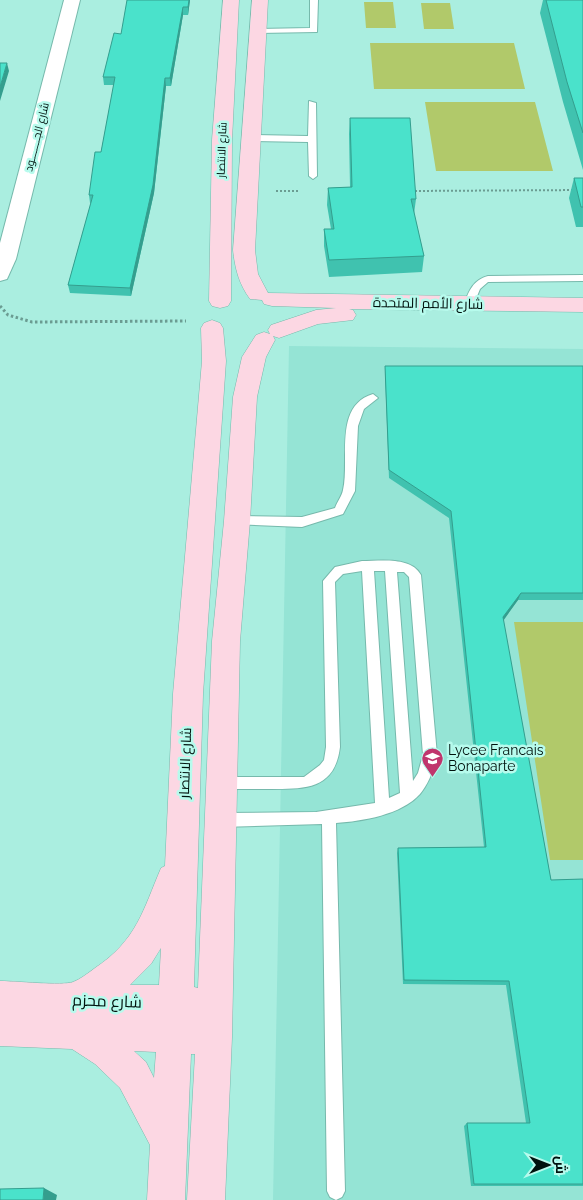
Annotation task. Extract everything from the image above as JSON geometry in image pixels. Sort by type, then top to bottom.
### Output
[{"type":"street","name":"شارع الجــــــــود","points":[[0,274],[6,259],[72,0]]},
{"type":"street","name":"شارع الانتصار","points":[[220,301],[222,140],[231,0]]},
{"type":"street","name":"شارع الانتصار","points":[[254,338],[284,317],[283,310],[250,283],[245,267],[247,191],[260,0]]},
{"type":"street","points":[[229,24],[258,31]]},
{"type":"street","name":"شارع الأمم المتحدة","points":[[220,301],[237,294],[469,304],[583,304]]},
{"type":"street","points":[[206,1200],[214,1020],[226,641],[237,521],[245,397],[254,357],[254,338],[219,334],[211,324],[210,313],[220,301]]},
{"type":"street","name":"شارع الأمم المتحدة","points":[[254,338],[300,322],[327,316],[583,316]]},
{"type":"street","name":"شارع الانتصار","points":[[166,1200],[188,694],[214,361],[211,324]]},
{"type":"street","points":[[168,1141],[133,1075],[75,1015],[102,986],[120,972],[149,940],[166,901],[182,846]]},
{"type":"street","name":"شارع محزم","points":[[0,998],[75,1015],[214,1020]]},
{"type":"street","name":"شارع محزم","points":[[0,1028],[75,1015]]},
{"type":"lane","points":[[258,31],[314,30],[314,0]]},
{"type":"lane","points":[[312,103],[313,176]]},
{"type":"lane","points":[[251,138],[313,138]]},
{"type":"lane","points":[[469,304],[482,280],[583,278]]},
{"type":"lane","points":[[237,521],[302,522],[339,511],[349,491],[352,426],[360,407],[373,398]]},
{"type":"lane","points":[[368,567],[382,807]]},
{"type":"lane","points":[[220,820],[329,817],[382,807],[407,797],[426,775],[430,756],[415,575],[407,569],[368,567],[340,569],[333,574],[329,581],[333,747],[326,770],[313,780],[304,783],[221,783]]},
{"type":"lane","points":[[391,567],[407,797]]},
{"type":"lane","points":[[329,817],[336,1191]]},
{"type":"path","points":[[406,191],[583,190]]},
{"type":"path","points":[[247,191],[307,191]]},
{"type":"path","points":[[0,306],[8,315],[32,322],[211,324]]},
{"type":"shaded area","name":"Lycee Francais Bonaparte","points":[[289,346],[583,349],[583,1200],[273,1200]]},
{"type":"green space","points":[[364,2],[393,2],[396,28],[366,28]]},
{"type":"green space","points":[[421,3],[450,3],[454,29],[424,29]]},
{"type":"green space","points":[[370,43],[514,43],[525,89],[374,89]]},
{"type":"green space","points":[[425,102],[535,102],[553,171],[436,171]]},
{"type":"green space","points":[[514,622],[583,622],[583,860],[550,860]]},
{"type":"building","points":[[127,0],[189,0],[188,7],[183,7],[170,78],[165,78],[153,185],[130,288],[68,285],[93,195],[89,195],[95,152],[101,152],[115,77],[103,77],[114,33],[121,34]]},
{"type":"building","points":[[546,0],[583,0],[583,133],[567,82]]},
{"type":"building","points":[[0,63],[7,63],[0,87]]},
{"type":"building","points":[[350,118],[410,118],[416,199],[411,199],[424,256],[329,260],[324,229],[334,229],[328,188],[352,187]]},
{"type":"building","points":[[574,178],[583,178],[583,207],[581,207]]},
{"type":"building","points":[[385,366],[583,366],[583,593],[521,593],[503,617],[551,880],[583,879],[583,1184],[474,1184],[467,1123],[530,1123],[509,981],[404,980],[398,848],[486,847],[451,511],[389,470]]},
{"type":"building","points":[[44,1188],[43,1200],[0,1200],[0,1189]]},
{"type":"place","name":"Lycee Francais Bonaparte","points":[[432,777]]}]
